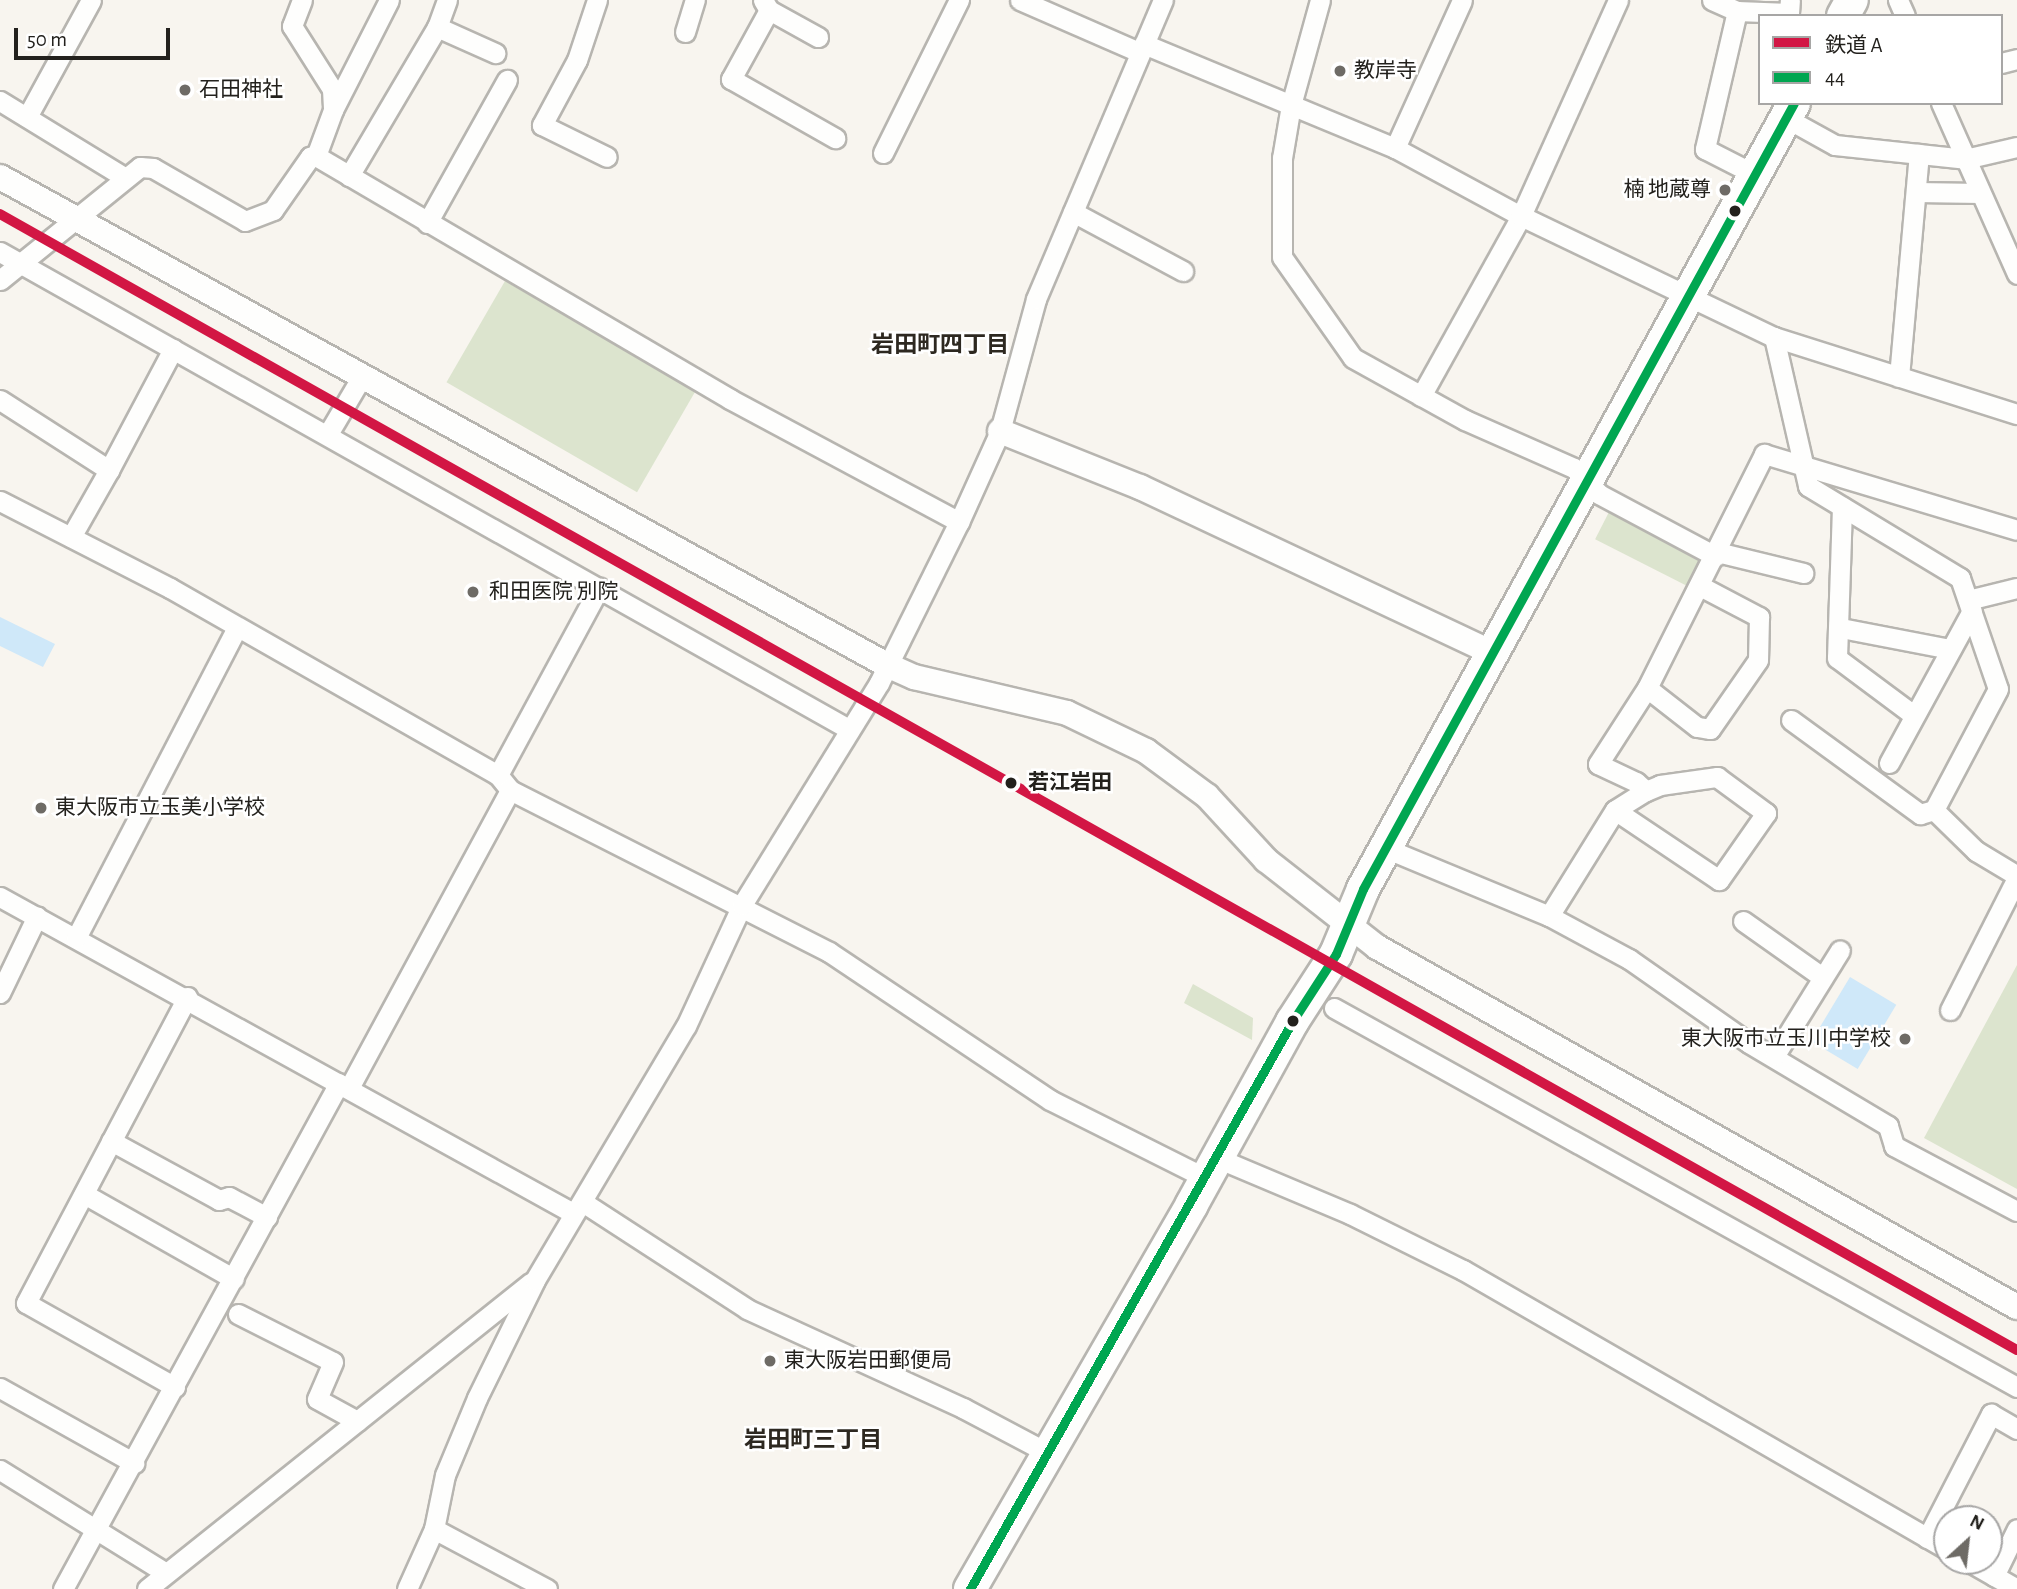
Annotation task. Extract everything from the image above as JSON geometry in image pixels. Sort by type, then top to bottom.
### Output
[{"type":"main road","points":[[970,1589],[1348,926],[1385,848],[1588,482],[1686,295],[1790,111]]},
{"type":"street","points":[[26,117],[91,0]]},
{"type":"street","points":[[302,0],[292,26],[332,89],[333,110]]},
{"type":"street","points":[[316,156],[333,110],[389,0]]},
{"type":"street","points":[[349,176],[437,27],[447,0]]},
{"type":"street","points":[[597,0],[577,61],[542,125],[607,158]]},
{"type":"street","points":[[685,32],[695,0]]},
{"type":"street","points":[[883,153],[959,0]]},
{"type":"street","points":[[1020,0],[1395,148],[1521,216],[1773,337],[2017,414]]},
{"type":"street","points":[[407,1589],[434,1529],[445,1475],[535,1280],[686,1027],[742,905],[804,808],[847,728],[887,665],[959,522],[1000,431],[1036,299],[1163,0]]},
{"type":"street","points":[[1320,0],[1291,106],[1279,210],[1282,257],[1353,358],[1421,396],[1574,468],[1599,494],[1716,554],[1803,573]]},
{"type":"street","points":[[1395,148],[1462,0]]},
{"type":"street","points":[[1421,396],[1521,216],[1618,0]]},
{"type":"street","points":[[1712,0],[1737,11],[1789,13],[1790,0]]},
{"type":"street","points":[[818,37],[766,5],[731,79],[835,138]]},
{"type":"street","points":[[1737,11],[1705,149],[1754,174]]},
{"type":"street","points":[[437,27],[495,53]]},
{"type":"street","points":[[427,223],[507,80]]},
{"type":"street","points":[[0,101],[124,177]]},
{"type":"street","points":[[1942,105],[2017,274]]},
{"type":"street","points":[[1790,111],[1835,145],[1965,159],[2017,148]]},
{"type":"street","points":[[1899,377],[1919,154]]},
{"type":"street","points":[[0,280],[73,218],[140,167],[153,168],[245,221],[273,209],[310,157],[316,156],[730,399],[959,522]]},
{"type":"street","points":[[0,177],[887,665],[914,677],[1067,713],[1146,751],[1207,796],[1266,860],[1377,947],[2017,1307]]},
{"type":"street","points":[[1916,192],[1980,193]]},
{"type":"street","points":[[1073,212],[1183,271]]},
{"type":"street","points":[[0,252],[847,728]]},
{"type":"street","points":[[1773,337],[1800,462],[1808,486],[1960,578],[1998,688],[1934,810],[1920,814],[1791,720]]},
{"type":"street","points":[[71,537],[173,349]]},
{"type":"street","points":[[328,434],[361,378]]},
{"type":"street","points":[[0,400],[109,470]]},
{"type":"street","points":[[1000,431],[1140,487],[1492,653]]},
{"type":"street","points":[[1646,791],[1636,782],[1598,764],[1647,688],[1764,454],[1800,462],[2017,530]]},
{"type":"street","points":[[0,501],[170,587],[236,629],[498,775],[510,790],[742,905],[829,952],[1050,1100],[1212,1168],[1350,1214],[1463,1270],[1933,1541]]},
{"type":"street","points":[[1842,507],[1841,628],[1837,658],[1912,714]]},
{"type":"street","points":[[1647,688],[1697,727],[1710,729],[1758,660],[1759,617],[1700,586]]},
{"type":"street","points":[[498,775],[599,588]]},
{"type":"street","points":[[1889,763],[1970,606],[2017,588]]},
{"type":"street","points":[[1841,628],[1950,649]]},
{"type":"street","points":[[76,938],[236,629]]},
{"type":"street","points":[[1549,916],[1615,810],[1646,791],[1660,785],[1717,777],[1766,813],[1719,880],[1615,810]]},
{"type":"street","points":[[63,1589],[99,1528],[267,1217],[344,1086],[510,790]]},
{"type":"street","points":[[1934,810],[1976,851],[2014,875],[1950,1010]]},
{"type":"street","points":[[1385,848],[1549,916],[1629,959],[1749,1043],[1775,1055],[1888,1126],[1894,1146],[2017,1211]]},
{"type":"street","points":[[0,897],[187,997],[344,1086],[579,1208],[747,1310],[963,1408],[1048,1453]]},
{"type":"street","points":[[0,993],[37,916]]},
{"type":"street","points":[[1743,922],[1822,977]]},
{"type":"street","points":[[1775,1055],[1840,950]]},
{"type":"street","points":[[175,1387],[26,1303],[187,997]]},
{"type":"street","points":[[1334,1007],[2017,1387]]},
{"type":"street","points":[[111,1141],[219,1200],[229,1197],[267,1217]]},
{"type":"street","points":[[83,1194],[234,1279]]},
{"type":"street","points":[[0,1470],[99,1528],[158,1583],[535,1280]]},
{"type":"street","points":[[238,1314],[333,1362],[317,1399],[358,1420]]},
{"type":"street","points":[[0,1388],[134,1463]]},
{"type":"street","points":[[1927,1538],[1991,1414],[2017,1429]]},
{"type":"street","points":[[434,1529],[547,1589]]},
{"type":"street","points":[[2017,1530],[1994,1576],[2017,1589]]},
{"type":"green space","points":[[505,281],[696,391],[637,492],[446,382]]},
{"type":"green space","points":[[1611,508],[1709,558],[1693,589],[1595,539]]},
{"type":"green space","points":[[2017,965],[2017,1189],[1924,1138]]},
{"type":"green space","points":[[1193,984],[1253,1018],[1252,1040],[1184,1003]]},
{"type":"water","points":[[0,617],[55,644],[43,667],[0,646]]},
{"type":"water","points":[[1850,977],[1896,1005],[1858,1069],[1811,1041]]},
{"type":"rail line","name":"A","points":[[0,214],[2017,1350]]},
{"type":"transit line","name":"44","points":[[970,1589],[1292,1022],[1336,954],[1363,889],[1793,105]]},
{"type":"place","name":"教岸寺","points":[[1340,71]]},
{"type":"place","name":"石田神社","points":[[185,90]]},
{"type":"place","name":"楠 地蔵尊","points":[[1725,190]]},
{"type":"place","name":"和田医院 別院","points":[[473,592]]},
{"type":"place","name":"若江岩田","points":[[1011,783]]},
{"type":"place","name":"東大阪市立玉美小学校","points":[[41,808]]},
{"type":"place","name":"東大阪市立玉川中学校","points":[[1905,1039]]},
{"type":"place","name":"東大阪岩田郵便局","points":[[770,1361]]},
{"type":"district","name":"岩田町四丁目","points":[[940,346]]},
{"type":"district","name":"岩田町三丁目","points":[[813,1441]]}]
